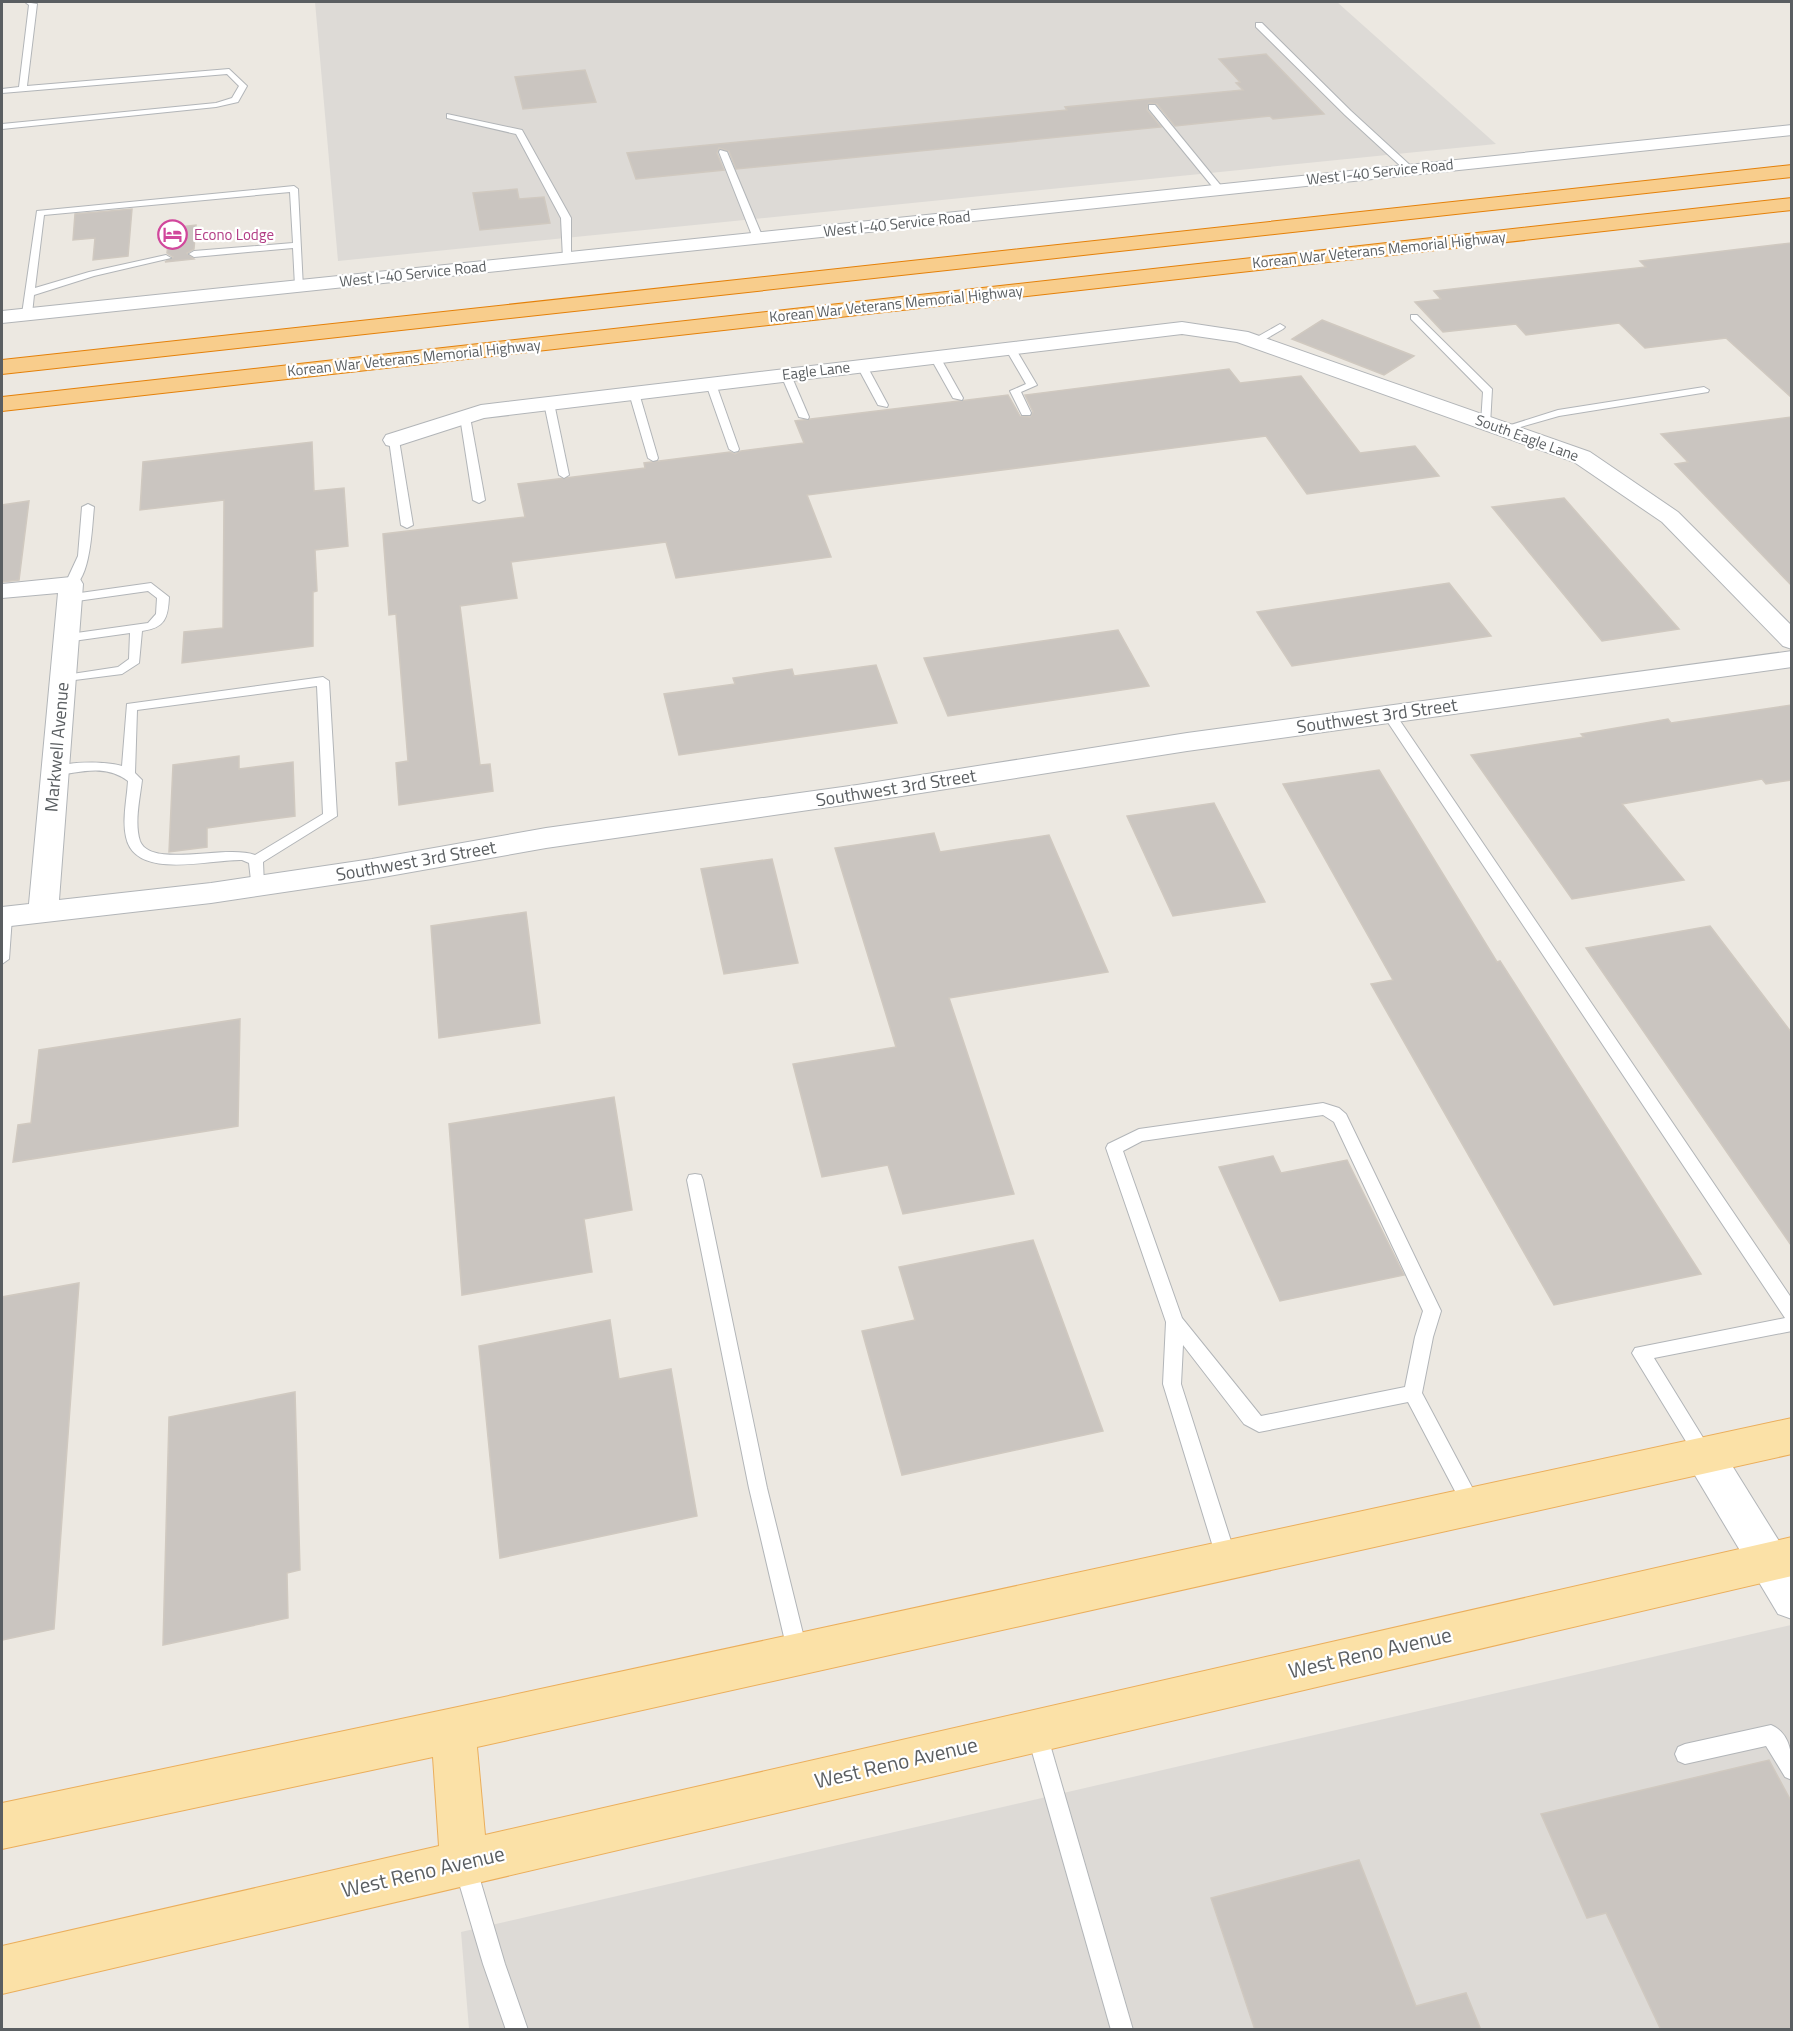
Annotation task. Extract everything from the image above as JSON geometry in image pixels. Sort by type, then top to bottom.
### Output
[{"type":"highway","name":"Korean War Veterans Memorial Highway","points":[[2,367],[1791,171]]},
{"type":"highway","name":"Korean War Veterans Memorial Highway","points":[[9,404],[1791,204]]},
{"type":"highway","points":[[2,352],[201,345]]},
{"type":"main road","points":[[2,1826],[453,1730],[1791,1436]]},
{"type":"main road","name":"West Reno Avenue","points":[[2,1970],[1780,1559]]},
{"type":"main road","points":[[453,1730],[464,1862]]},
{"type":"street","name":"West I-40 Service Road","points":[[2,317],[1791,130]]},
{"type":"street","name":"Eagle Lane","points":[[394,440],[481,412],[1010,348],[1182,328],[1248,339]]},
{"type":"street","name":"South Eagle Lane","points":[[1248,339],[1582,457],[1670,517],[1791,641]]},
{"type":"street","points":[[2,591],[70,591]]},
{"type":"street","name":"Markwell Avenue","points":[[43,911],[70,591]]},
{"type":"street","name":"Southwest 3rd Street","points":[[3,917],[257,873],[372,869],[546,838],[857,794],[1187,742],[1791,659]]},
{"type":"street","points":[[1704,1455],[1780,1559],[1791,1600]]},
{"type":"lane","points":[[23,89],[33,4],[28,2]]},
{"type":"lane","points":[[1259,25],[1348,113],[1409,169]]},
{"type":"lane","points":[[2,91],[229,71],[243,86],[235,100],[216,105],[2,127]]},
{"type":"lane","points":[[1152,108],[1220,189]]},
{"type":"lane","points":[[450,116],[519,132],[566,218],[568,258]]},
{"type":"lane","points":[[723,152],[758,238]]},
{"type":"lane","points":[[27,314],[40,213],[294,189],[300,286]]},
{"type":"lane","points":[[194,254],[298,245]]},
{"type":"lane","points":[[30,293],[92,274],[166,258]]},
{"type":"lane","points":[[1414,317],[1488,391],[1494,426],[1558,413],[1704,390]]},
{"type":"lane","points":[[1248,339],[1280,327]]},
{"type":"lane","points":[[1010,348],[1032,385],[1015,391],[1026,413]]},
{"type":"lane","points":[[935,357],[958,398]]},
{"type":"lane","points":[[862,366],[883,405]]},
{"type":"lane","points":[[786,375],[804,417]]},
{"type":"lane","points":[[711,384],[734,449]]},
{"type":"lane","points":[[634,393],[653,458]]},
{"type":"lane","points":[[549,404],[564,475]]},
{"type":"lane","points":[[465,417],[479,500]]},
{"type":"lane","points":[[394,440],[407,525]]},
{"type":"lane","points":[[66,639],[152,626],[162,615],[162,597],[151,587],[70,591],[84,556],[88,507]]},
{"type":"lane","points":[[63,679],[122,669],[135,660],[136,628]]},
{"type":"lane","points":[[54,772],[117,766],[128,773],[135,780],[133,842],[142,855],[152,859],[186,859],[249,855],[257,873],[330,816],[323,681],[131,707],[128,773]]},
{"type":"lane","points":[[1389,715],[1791,1314]]},
{"type":"lane","points":[[2,959],[3,917]]},
{"type":"lane","points":[[1413,1393],[1259,1424],[1250,1418],[1175,1322],[1114,1148],[1139,1135],[1323,1109],[1334,1112],[1340,1118],[1432,1311],[1424,1337],[1413,1393],[1473,1506]]},
{"type":"lane","points":[[695,1180],[758,1488],[798,1654]]},
{"type":"lane","points":[[1175,1322],[1172,1383],[1227,1560]]},
{"type":"lane","points":[[1704,1455],[1641,1353],[1791,1324]]},
{"type":"lane","points":[[1036,1731],[1122,2030]]},
{"type":"lane","points":[[1685,1754],[1771,1735],[1791,1770]]},
{"type":"lane","points":[[464,1862],[494,1965],[517,2030]]},
{"type":"shaded area","points":[[315,2],[1337,2],[1496,144],[338,261]]},
{"type":"shaded area","points":[[1791,1625],[1791,2029],[469,2029],[461,1932]]},
{"type":"building","points":[[1266,54],[1324,114],[1273,119],[1270,116],[1175,126],[1157,104],[1149,103],[1147,110],[1161,127],[736,169],[729,151],[719,148],[717,153],[724,170],[636,179],[627,153],[1067,110],[1065,107],[1243,90],[1236,83],[1240,82],[1219,59]]},
{"type":"building","points":[[585,70],[596,102],[523,109],[515,77]]},
{"type":"building","points":[[517,189],[519,199],[544,197],[550,223],[480,230],[473,193]]},
{"type":"building","points":[[132,209],[128,256],[93,260],[95,238],[73,240],[75,214]]},
{"type":"building","points":[[196,225],[194,249],[187,253],[194,259],[165,262],[173,257],[167,253],[170,228]]},
{"type":"building","points":[[1791,243],[1791,397],[1726,338],[1645,348],[1619,323],[1526,335],[1516,324],[1443,332],[1415,302],[1441,299],[1434,291],[1646,267],[1640,261]]},
{"type":"building","points":[[1322,320],[1414,356],[1384,375],[1292,339]]},
{"type":"building","points":[[1229,369],[1240,383],[1301,376],[1360,453],[1415,446],[1439,476],[1307,494],[1266,436],[807,495],[831,557],[676,578],[666,542],[511,562],[517,598],[460,606],[480,765],[490,764],[493,791],[399,805],[396,763],[408,761],[396,614],[389,615],[383,534],[525,517],[518,484],[645,468],[644,463],[730,452],[735,454],[741,451],[804,443],[795,421],[1008,395],[1020,416],[1030,417],[1033,412],[1025,395]]},
{"type":"building","points":[[1791,417],[1791,585],[1675,464],[1688,462],[1661,434]]},
{"type":"building","points":[[312,442],[314,491],[344,488],[348,546],[315,550],[317,591],[313,592],[313,646],[182,663],[184,632],[223,628],[224,500],[140,510],[143,462]]},
{"type":"building","points":[[1564,498],[1679,629],[1602,641],[1492,507]]},
{"type":"building","points":[[29,501],[19,580],[2,582],[2,505]]},
{"type":"building","points":[[1449,583],[1491,636],[1292,666],[1257,612]]},
{"type":"building","points":[[1118,630],[1149,686],[948,716],[924,658]]},
{"type":"building","points":[[876,665],[897,723],[679,755],[664,694],[735,684],[733,678],[792,669],[794,676]]},
{"type":"building","points":[[1791,705],[1791,780],[1766,784],[1762,779],[1622,804],[1684,880],[1572,899],[1471,755],[1584,737],[1581,734],[1668,719],[1671,723]]},
{"type":"building","points":[[239,756],[239,769],[293,762],[295,816],[207,828],[207,847],[169,852],[173,765]]},
{"type":"building","points":[[1379,770],[1497,962],[1500,961],[1701,1274],[1554,1305],[1371,984],[1393,980],[1283,784]]},
{"type":"building","points":[[1214,803],[1265,902],[1173,916],[1127,816]]},
{"type":"building","points":[[934,833],[940,852],[1049,835],[1108,972],[949,998],[1014,1194],[903,1214],[888,1165],[822,1177],[793,1064],[896,1047],[835,848]]},
{"type":"building","points":[[772,859],[798,963],[724,974],[701,869]]},
{"type":"building","points":[[526,912],[540,1023],[439,1038],[431,926]]},
{"type":"building","points":[[1710,926],[1791,1032],[1791,1245],[1586,948]]},
{"type":"building","points":[[240,1019],[238,1126],[13,1162],[18,1125],[31,1123],[39,1050]]},
{"type":"building","points":[[614,1097],[632,1210],[584,1219],[592,1272],[462,1295],[449,1124]]},
{"type":"building","points":[[1273,1156],[1281,1173],[1347,1160],[1404,1275],[1280,1301],[1219,1167]]},
{"type":"building","points":[[1033,1240],[1103,1431],[902,1475],[862,1331],[915,1320],[899,1267]]},
{"type":"building","points":[[79,1283],[54,1629],[2,1640],[2,1297]]},
{"type":"building","points":[[610,1320],[619,1379],[671,1369],[697,1516],[500,1558],[479,1346]]},
{"type":"building","points":[[295,1392],[300,1570],[287,1573],[288,1618],[163,1645],[169,1417]]},
{"type":"building","points":[[1769,1760],[1791,1801],[1791,2030],[1661,2030],[1606,1913],[1587,1918],[1541,1814]]},
{"type":"building","points":[[1359,1860],[1416,2006],[1466,1993],[1481,2030],[1255,2030],[1211,1898]]},
{"type":"place","name":"Econo Lodge","points":[[173,235]]}]
